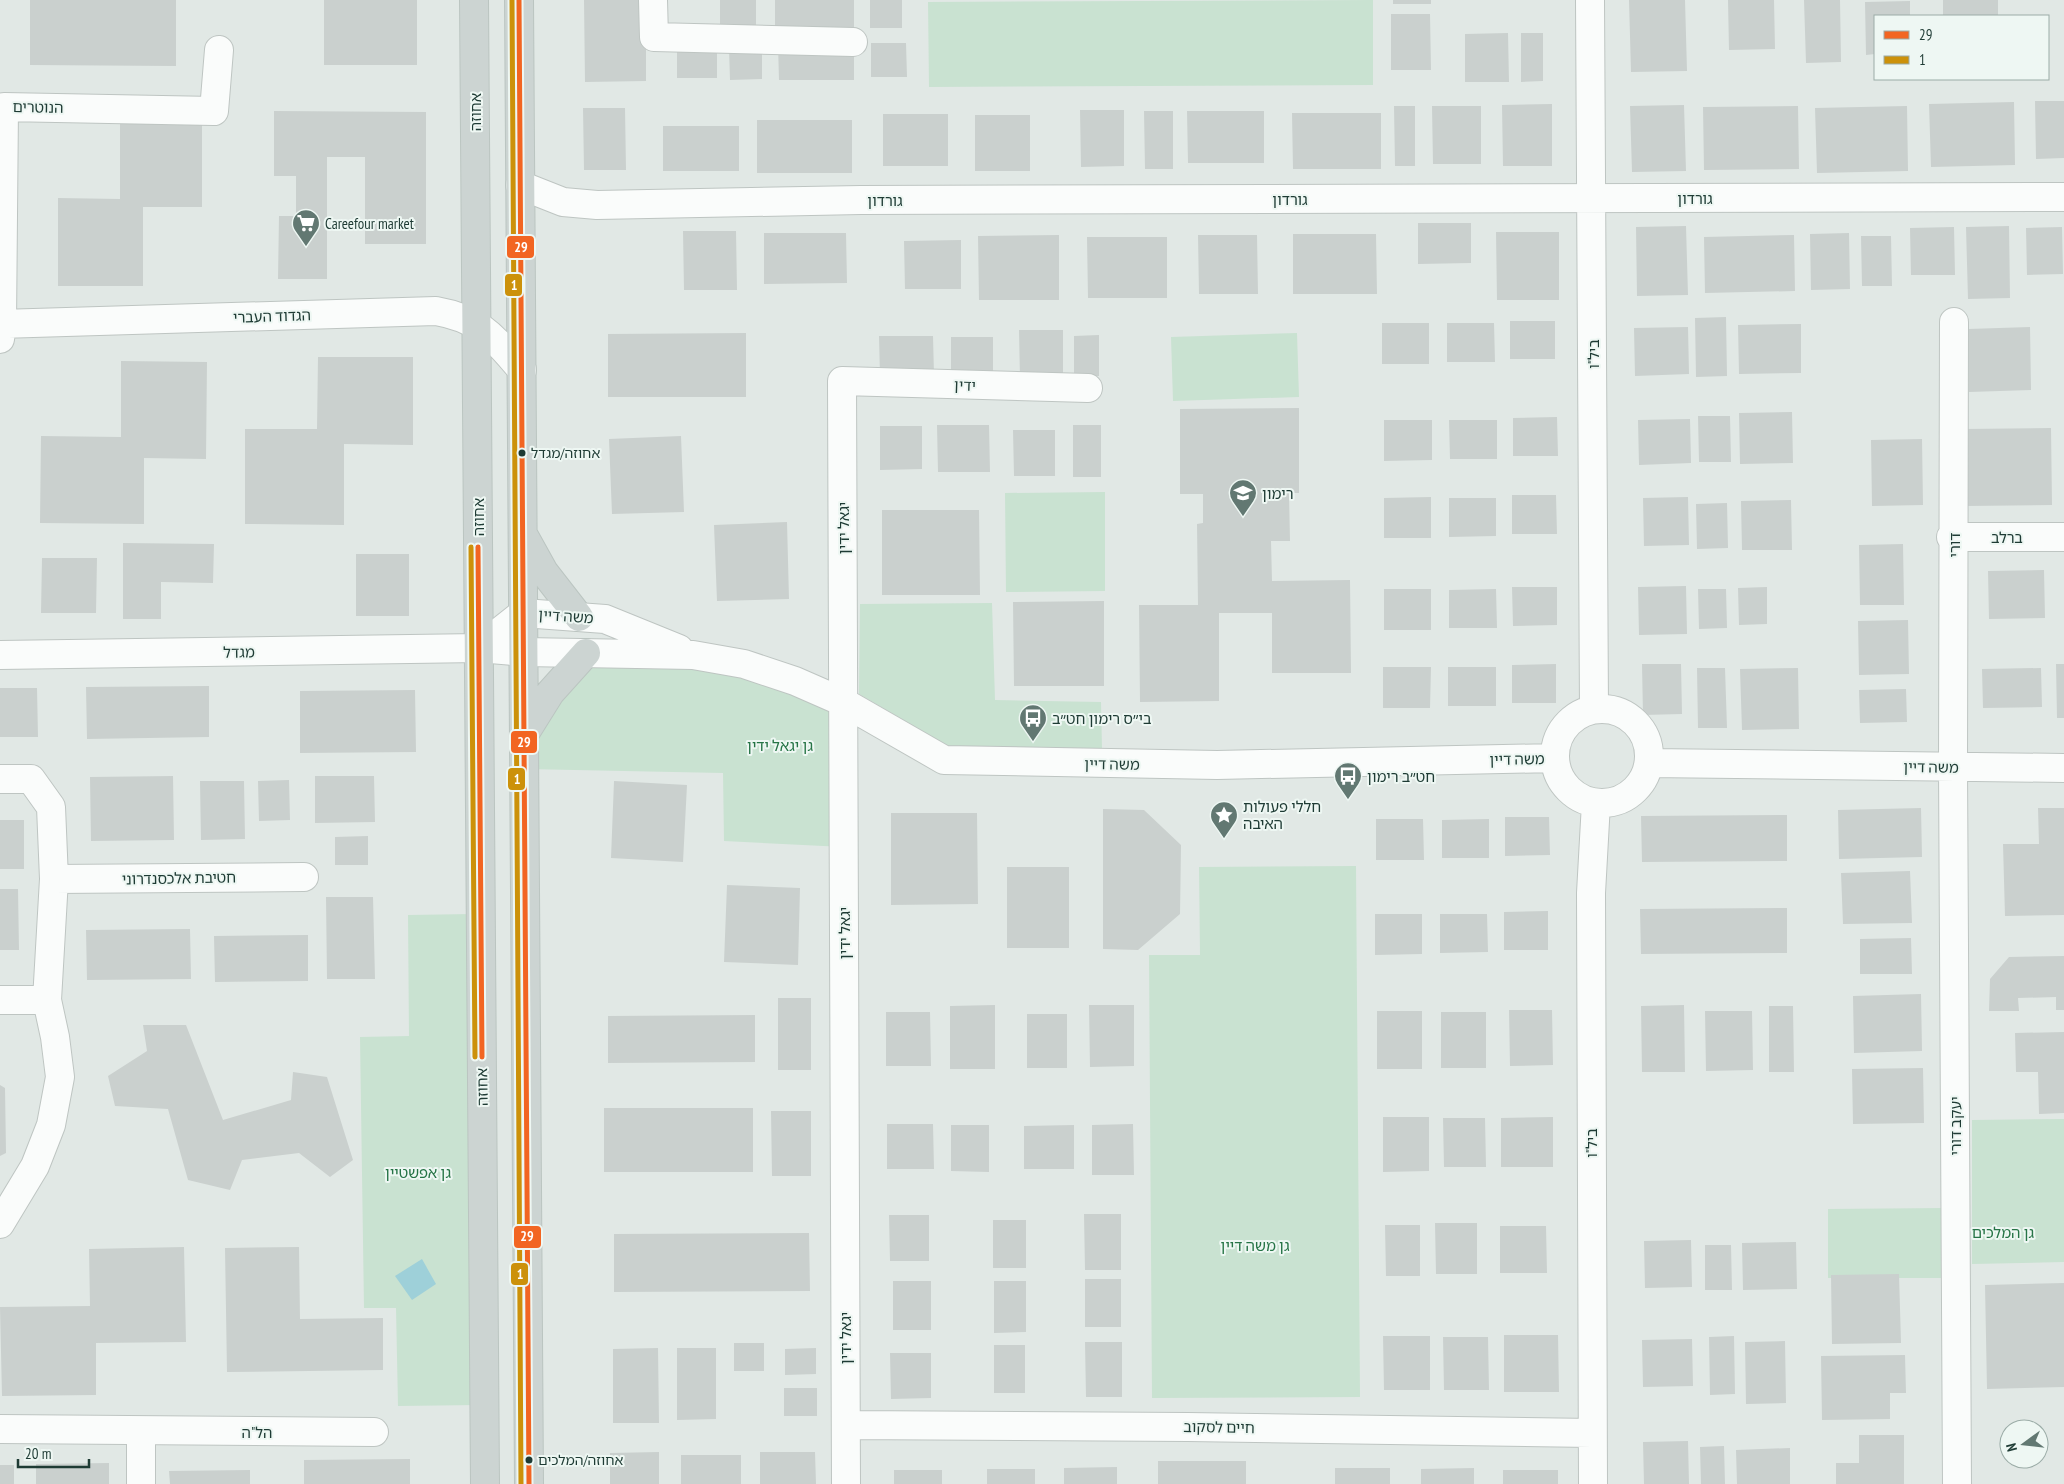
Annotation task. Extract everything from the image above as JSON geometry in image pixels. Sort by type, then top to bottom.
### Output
[{"type":"main road","name":"אחוזה","points":[[474,0],[485,1484]]},
{"type":"main road","points":[[519,0],[529,1484]]},
{"type":"main road","points":[[522,534],[544,572],[579,617]]},
{"type":"main road","points":[[525,733],[550,693],[586,653]]},
{"type":"street","points":[[653,0],[654,36],[853,42]]},
{"type":"street","name":"ביל\"ו","points":[[1590,0],[1594,709]]},
{"type":"street","name":"הנוטרים","points":[[1,329],[4,106],[214,111],[218,50]]},
{"type":"street","name":"גורדון","points":[[520,185],[563,202],[597,205],[861,200],[2064,197]]},
{"type":"street","name":"הגדוד העברי","points":[[1,329],[436,311],[456,315],[477,324],[501,346],[522,370]]},
{"type":"street","name":"דורי","points":[[1953,768],[1952,537],[1954,322]]},
{"type":"street","name":"ידין","points":[[842,381],[1088,388]]},
{"type":"street","name":"יגאל ידין","points":[[842,381],[846,1484]]},
{"type":"street","name":"ברלב","points":[[1952,537],[2064,537]]},
{"type":"street","name":"משה דיין","points":[[479,648],[523,613],[604,619],[693,655]]},
{"type":"street","name":"משה דיין","points":[[479,648],[524,652],[693,655],[744,664],[795,681],[843,702],[944,760],[1217,765],[1555,758]]},
{"type":"street","name":"מגדל","points":[[0,655],[479,648]]},
{"type":"street","points":[[1594,709],[1609,709],[1623,714],[1635,722],[1644,734],[1649,748],[1649,763],[1644,777],[1636,789],[1624,798],[1610,803],[1596,803],[1580,798],[1567,788],[1558,774],[1555,758],[1556,744],[1561,732],[1570,721],[1582,713],[1594,709]]},
{"type":"street","name":"משה דיין","points":[[1649,763],[2064,768]]},
{"type":"street","name":"יעקב דורי","points":[[1953,768],[1957,1484]]},
{"type":"street","points":[[0,779],[31,779],[51,808],[54,879],[47,1000],[55,1037],[60,1077],[51,1125],[35,1166],[0,1224]]},
{"type":"street","name":"ביל\"ו","points":[[1593,1484],[1591,892],[1596,803]]},
{"type":"street","name":"חטיבת אלכסנדרוני","points":[[54,879],[304,877]]},
{"type":"street","points":[[0,1000],[47,1000]]},
{"type":"street","name":"חיים לסקוב","points":[[846,1425],[1188,1427],[1592,1433]]},
{"type":"street","name":"הל\"ה","points":[[0,1429],[374,1432]]},
{"type":"street","points":[[141,1431],[142,1484]]},
{"type":"green space","points":[[1373,0],[1373,85],[929,87],[928,2]]},
{"type":"green space","points":[[1297,333],[1299,397],[1173,401],[1171,337]]},
{"type":"green space","points":[[1105,492],[1105,591],[1006,592],[1005,493]]},
{"type":"green space","points":[[992,603],[995,700],[1101,702],[1102,749],[948,746],[859,694],[860,604]]},
{"type":"green space","name":"גן יגאל ידין","points":[[586,653],[711,658],[843,702],[844,847],[724,841],[723,773],[525,769],[525,733]]},
{"type":"green space","name":"גן משה דיין","points":[[1356,866],[1360,1397],[1152,1398],[1149,955],[1200,955],[1199,867]]},
{"type":"green space","name":"גן אפשטיין","points":[[472,914],[478,1405],[398,1406],[396,1308],[364,1308],[360,1037],[409,1036],[408,915]]},
{"type":"green space","name":"גן המלכים","points":[[2064,1119],[2064,1262],[1972,1264],[1972,1120]]},
{"type":"green space","points":[[1943,1208],[1943,1278],[1828,1278],[1828,1209]]},
{"type":"water","points":[[422,1259],[436,1284],[412,1300],[395,1276]]},
{"type":"building","points":[[30,0],[176,0],[176,66],[30,65]]},
{"type":"building","points":[[324,0],[417,0],[417,65],[324,65]]},
{"type":"building","points":[[584,0],[646,0],[646,81],[585,82]]},
{"type":"building","points":[[720,0],[756,0],[756,27],[720,27]]},
{"type":"building","points":[[775,0],[854,0],[854,28],[775,28]]},
{"type":"building","points":[[870,0],[902,0],[902,28],[870,28]]},
{"type":"building","points":[[1393,0],[1431,0],[1431,4],[1393,4]]},
{"type":"building","points":[[1629,0],[1685,0],[1687,71],[1631,72]]},
{"type":"building","points":[[1728,0],[1774,0],[1775,49],[1729,50]]},
{"type":"building","points":[[1804,0],[1840,0],[1841,62],[1806,63]]},
{"type":"building","points":[[1943,0],[1998,0],[1998,15],[1943,15]]},
{"type":"building","points":[[1910,1],[1910,15],[1874,15],[1874,54],[1866,55],[1865,2]]},
{"type":"building","points":[[1391,14],[1430,14],[1431,70],[1391,70]]},
{"type":"building","points":[[1508,33],[1509,82],[1465,82],[1465,34]]},
{"type":"building","points":[[1521,33],[1543,33],[1543,81],[1521,82]]},
{"type":"building","points":[[871,43],[906,43],[907,77],[871,77]]},
{"type":"building","points":[[778,44],[854,44],[854,80],[779,80]]},
{"type":"building","points":[[677,46],[717,46],[717,78],[677,78]]},
{"type":"building","points":[[729,48],[762,48],[762,79],[730,80]]},
{"type":"building","points":[[2035,101],[2064,101],[2064,158],[2036,159]]},
{"type":"building","points":[[2014,102],[2015,165],[1931,167],[1929,104]]},
{"type":"building","points":[[1552,104],[1552,166],[1503,166],[1502,105]]},
{"type":"building","points":[[1684,105],[1686,171],[1632,172],[1630,106]]},
{"type":"building","points":[[1394,106],[1415,106],[1415,166],[1395,166]]},
{"type":"building","points":[[1432,106],[1481,106],[1481,164],[1433,164]]},
{"type":"building","points":[[1798,106],[1799,169],[1704,170],[1703,107]]},
{"type":"building","points":[[1907,106],[1908,171],[1817,173],[1815,108]]},
{"type":"building","points":[[583,108],[625,108],[626,170],[584,170]]},
{"type":"building","points":[[1080,110],[1124,110],[1124,166],[1081,167]]},
{"type":"building","points":[[274,111],[426,112],[426,244],[365,244],[365,157],[327,157],[327,279],[278,279],[279,216],[296,216],[296,176],[274,176]]},
{"type":"building","points":[[1144,111],[1173,111],[1173,169],[1145,169]]},
{"type":"building","points":[[1187,111],[1264,111],[1264,163],[1188,163]]},
{"type":"building","points":[[1292,113],[1381,113],[1381,169],[1293,169]]},
{"type":"building","points":[[883,114],[948,114],[948,166],[883,166]]},
{"type":"building","points":[[975,115],[1030,115],[1030,171],[975,171]]},
{"type":"building","points":[[757,120],[852,120],[852,173],[757,173]]},
{"type":"building","points":[[120,121],[202,122],[202,207],[143,207],[143,286],[58,286],[58,198],[120,199]]},
{"type":"building","points":[[663,126],[739,126],[739,171],[663,171]]},
{"type":"building","points":[[1418,223],[1471,223],[1471,263],[1418,264]]},
{"type":"building","points":[[1686,226],[1688,295],[1637,296],[1636,227]]},
{"type":"building","points":[[2009,226],[2010,298],[1968,299],[1966,227]]},
{"type":"building","points":[[1954,227],[1955,275],[1911,275],[1910,228]]},
{"type":"building","points":[[2062,227],[2063,274],[2027,275],[2026,228]]},
{"type":"building","points":[[683,231],[736,231],[737,290],[684,290]]},
{"type":"building","points":[[1496,232],[1559,232],[1559,300],[1497,300]]},
{"type":"building","points":[[764,233],[846,233],[847,283],[764,284]]},
{"type":"building","points":[[1849,233],[1850,289],[1811,290],[1810,234]]},
{"type":"building","points":[[1293,234],[1376,234],[1377,294],[1293,294]]},
{"type":"building","points":[[1059,235],[1059,300],[979,300],[978,236]]},
{"type":"building","points":[[1198,235],[1257,235],[1258,294],[1199,294]]},
{"type":"building","points":[[1794,235],[1795,291],[1705,293],[1704,237]]},
{"type":"building","points":[[1861,236],[1891,236],[1892,286],[1862,286]]},
{"type":"building","points":[[1087,237],[1167,237],[1167,298],[1088,298]]},
{"type":"building","points":[[961,240],[961,289],[905,289],[904,241]]},
{"type":"building","points":[[1726,317],[1727,376],[1696,377],[1695,318]]},
{"type":"building","points":[[1510,321],[1555,321],[1555,359],[1510,359]]},
{"type":"building","points":[[1382,323],[1429,323],[1429,364],[1382,364]]},
{"type":"building","points":[[1447,323],[1494,323],[1495,362],[1447,362]]},
{"type":"building","points":[[1801,324],[1801,373],[1739,374],[1738,325]]},
{"type":"building","points":[[1688,327],[1689,374],[1635,376],[1634,328]]},
{"type":"building","points":[[2030,327],[2031,390],[1969,392],[1968,329]]},
{"type":"building","points":[[1019,330],[1063,330],[1063,379],[1020,379]]},
{"type":"building","points":[[746,333],[746,397],[608,397],[608,334]]},
{"type":"building","points":[[1099,335],[1099,376],[1074,376],[1074,336]]},
{"type":"building","points":[[879,336],[933,336],[934,375],[880,376]]},
{"type":"building","points":[[951,337],[993,337],[993,375],[951,375]]},
{"type":"building","points":[[318,357],[413,357],[413,445],[344,444],[344,525],[245,524],[245,429],[317,429]]},
{"type":"building","points":[[121,361],[207,362],[206,459],[144,458],[144,524],[40,523],[41,436],[121,437]]},
{"type":"building","points":[[1299,408],[1299,493],[1289,493],[1290,541],[1271,541],[1272,581],[1350,580],[1351,673],[1272,673],[1272,613],[1219,613],[1219,701],[1140,702],[1139,605],[1198,605],[1197,524],[1203,523],[1203,494],[1180,494],[1180,409]]},
{"type":"building","points":[[1792,412],[1793,463],[1740,464],[1739,413]]},
{"type":"building","points":[[1698,416],[1730,416],[1731,462],[1699,462]]},
{"type":"building","points":[[1557,417],[1558,456],[1513,456],[1513,418]]},
{"type":"building","points":[[1690,419],[1691,463],[1639,465],[1638,420]]},
{"type":"building","points":[[1384,420],[1432,420],[1432,460],[1384,461]]},
{"type":"building","points":[[1449,420],[1497,420],[1497,459],[1450,459]]},
{"type":"building","points":[[937,425],[989,425],[990,472],[938,472]]},
{"type":"building","points":[[1073,425],[1101,425],[1101,477],[1073,477]]},
{"type":"building","points":[[880,426],[922,426],[922,469],[880,470]]},
{"type":"building","points":[[2051,428],[2052,505],[1965,506],[1964,429]]},
{"type":"building","points":[[1013,430],[1055,430],[1055,476],[1014,476]]},
{"type":"building","points":[[681,436],[684,512],[612,514],[609,439]]},
{"type":"building","points":[[1922,439],[1923,505],[1872,506],[1871,440]]},
{"type":"building","points":[[1512,495],[1556,495],[1557,534],[1512,534]]},
{"type":"building","points":[[1431,497],[1431,538],[1384,538],[1384,498]]},
{"type":"building","points":[[1688,497],[1689,545],[1644,546],[1643,498]]},
{"type":"building","points":[[1449,498],[1496,498],[1496,536],[1449,537]]},
{"type":"building","points":[[1791,500],[1792,550],[1742,550],[1741,501]]},
{"type":"building","points":[[1727,503],[1728,548],[1697,549],[1696,504]]},
{"type":"building","points":[[882,510],[979,510],[980,595],[882,595]]},
{"type":"building","points":[[787,522],[789,599],[717,601],[714,525]]},
{"type":"building","points":[[123,543],[214,544],[213,583],[161,582],[161,619],[123,619]]},
{"type":"building","points":[[1903,544],[1904,605],[1860,605],[1859,545]]},
{"type":"building","points":[[356,554],[409,554],[409,616],[356,616]]},
{"type":"building","points":[[42,558],[97,558],[96,613],[41,613]]},
{"type":"building","points":[[2044,570],[2045,618],[1989,619],[1988,571]]},
{"type":"building","points":[[1686,586],[1687,634],[1639,635],[1638,587]]},
{"type":"building","points":[[1512,587],[1557,587],[1557,625],[1513,626]]},
{"type":"building","points":[[1767,587],[1767,624],[1739,625],[1738,588]]},
{"type":"building","points":[[1384,589],[1431,589],[1431,630],[1384,630]]},
{"type":"building","points":[[1496,589],[1497,628],[1449,628],[1449,590]]},
{"type":"building","points":[[1698,589],[1726,589],[1727,628],[1699,629]]},
{"type":"building","points":[[1104,601],[1104,686],[1014,686],[1013,602]]},
{"type":"building","points":[[1908,620],[1909,674],[1859,675],[1858,621]]},
{"type":"building","points":[[1556,664],[1556,703],[1512,703],[1512,665]]},
{"type":"building","points":[[1642,664],[1681,664],[1682,714],[1643,715]]},
{"type":"building","points":[[2056,664],[2064,664],[2064,718],[2057,718]]},
{"type":"building","points":[[1383,667],[1431,667],[1430,708],[1383,708]]},
{"type":"building","points":[[1448,667],[1496,667],[1496,706],[1448,706]]},
{"type":"building","points":[[1697,668],[1725,668],[1727,728],[1698,728]]},
{"type":"building","points":[[1798,668],[1799,729],[1742,730],[1740,669]]},
{"type":"building","points":[[2041,668],[2042,707],[1983,708],[1982,669]]},
{"type":"building","points":[[209,686],[209,737],[87,739],[86,687]]},
{"type":"building","points":[[0,688],[37,688],[38,737],[0,737]]},
{"type":"building","points":[[1906,689],[1907,722],[1860,723],[1859,690]]},
{"type":"building","points":[[415,690],[416,752],[300,753],[300,691]]},
{"type":"building","points":[[173,776],[174,840],[91,841],[90,777]]},
{"type":"building","points":[[315,776],[374,776],[375,822],[315,823]]},
{"type":"building","points":[[289,780],[290,820],[259,821],[258,781]]},
{"type":"building","points":[[200,781],[244,781],[245,839],[201,840]]},
{"type":"building","points":[[614,781],[687,785],[683,862],[611,858]]},
{"type":"building","points":[[1921,808],[1922,857],[1839,859],[1838,810]]},
{"type":"building","points":[[2038,808],[2064,808],[2064,915],[2005,916],[2003,844],[2039,844]]},
{"type":"building","points":[[1103,809],[1144,810],[1181,845],[1180,914],[1138,950],[1103,949]]},
{"type":"building","points":[[891,813],[977,813],[978,904],[891,905]]},
{"type":"building","points":[[1787,815],[1787,861],[1642,862],[1641,816]]},
{"type":"building","points":[[1505,817],[1549,817],[1550,855],[1505,856]]},
{"type":"building","points":[[1376,819],[1423,819],[1424,860],[1376,860]]},
{"type":"building","points":[[1489,819],[1489,858],[1442,858],[1442,820]]},
{"type":"building","points":[[0,820],[24,820],[24,869],[0,869]]},
{"type":"building","points":[[368,836],[368,865],[335,865],[335,837]]},
{"type":"building","points":[[1007,867],[1069,867],[1069,948],[1007,948]]},
{"type":"building","points":[[1910,871],[1912,923],[1843,924],[1841,873]]},
{"type":"building","points":[[727,885],[800,888],[798,965],[724,962]]},
{"type":"building","points":[[0,889],[18,889],[19,950],[0,950]]},
{"type":"building","points":[[326,897],[373,897],[375,979],[327,979]]},
{"type":"building","points":[[1787,908],[1787,953],[1641,954],[1640,909]]},
{"type":"building","points":[[1548,911],[1548,950],[1504,950],[1504,912]]},
{"type":"building","points":[[1375,914],[1422,914],[1422,954],[1375,955]]},
{"type":"building","points":[[1440,914],[1487,914],[1488,952],[1440,953]]},
{"type":"building","points":[[190,929],[191,979],[87,980],[86,930]]},
{"type":"building","points":[[308,935],[308,981],[215,982],[214,936]]},
{"type":"building","points":[[1911,938],[1912,974],[1860,974],[1860,939]]},
{"type":"building","points":[[2064,956],[2064,1010],[2056,1010],[2056,997],[2018,998],[2019,1011],[1989,1011],[1990,979],[2009,957]]},
{"type":"building","points":[[1921,994],[1922,1051],[1854,1053],[1853,996]]},
{"type":"building","points":[[778,998],[811,998],[811,1070],[778,1070]]},
{"type":"building","points":[[995,1005],[995,1069],[950,1069],[950,1006]]},
{"type":"building","points":[[1089,1005],[1134,1005],[1134,1066],[1090,1067]]},
{"type":"building","points":[[1684,1005],[1685,1072],[1642,1072],[1641,1006]]},
{"type":"building","points":[[1769,1006],[1793,1006],[1794,1072],[1769,1072]]},
{"type":"building","points":[[1509,1010],[1552,1010],[1553,1065],[1510,1066]]},
{"type":"building","points":[[1377,1011],[1422,1011],[1422,1069],[1377,1069]]},
{"type":"building","points":[[1705,1011],[1752,1011],[1753,1070],[1706,1071]]},
{"type":"building","points":[[886,1012],[930,1012],[931,1066],[886,1066]]},
{"type":"building","points":[[1441,1012],[1486,1012],[1486,1068],[1441,1068]]},
{"type":"building","points":[[1027,1014],[1067,1014],[1067,1068],[1027,1068]]},
{"type":"building","points":[[755,1015],[755,1062],[608,1063],[608,1016]]},
{"type":"building","points":[[143,1025],[186,1025],[223,1120],[291,1100],[293,1072],[327,1077],[353,1160],[330,1177],[299,1153],[242,1160],[230,1190],[188,1180],[168,1109],[115,1106],[108,1076],[147,1051]]},
{"type":"building","points":[[2064,1032],[2064,1113],[2039,1114],[2038,1072],[2016,1072],[2015,1033]]},
{"type":"building","points":[[1923,1068],[1924,1123],[1853,1124],[1852,1069]]},
{"type":"building","points":[[0,1085],[5,1088],[6,1153],[0,1156]]},
{"type":"building","points":[[604,1108],[753,1108],[753,1172],[604,1172]]},
{"type":"building","points":[[771,1111],[811,1111],[811,1176],[772,1176]]},
{"type":"building","points":[[1383,1117],[1429,1117],[1429,1171],[1383,1172]]},
{"type":"building","points":[[1553,1117],[1553,1167],[1501,1167],[1501,1118]]},
{"type":"building","points":[[1443,1118],[1485,1118],[1486,1167],[1444,1167]]},
{"type":"building","points":[[887,1124],[933,1124],[934,1169],[887,1169]]},
{"type":"building","points":[[1133,1124],[1134,1175],[1092,1175],[1092,1125]]},
{"type":"building","points":[[951,1125],[989,1125],[989,1172],[951,1171]]},
{"type":"building","points":[[1074,1125],[1074,1169],[1024,1169],[1024,1126]]},
{"type":"building","points":[[1084,1214],[1121,1214],[1121,1270],[1085,1270]]},
{"type":"building","points":[[889,1215],[929,1215],[929,1261],[890,1261]]},
{"type":"building","points":[[993,1220],[1026,1220],[1026,1268],[993,1268]]},
{"type":"building","points":[[1435,1223],[1477,1223],[1477,1274],[1436,1274]]},
{"type":"building","points":[[1385,1225],[1420,1225],[1420,1276],[1386,1276]]},
{"type":"building","points":[[1500,1226],[1546,1226],[1547,1273],[1500,1273]]},
{"type":"building","points":[[809,1233],[810,1291],[614,1292],[614,1234]]},
{"type":"building","points":[[1691,1240],[1692,1287],[1645,1288],[1644,1241]]},
{"type":"building","points":[[1796,1242],[1797,1289],[1743,1290],[1742,1243]]},
{"type":"building","points":[[1705,1245],[1731,1245],[1732,1290],[1705,1290]]},
{"type":"building","points":[[184,1247],[186,1342],[96,1343],[96,1395],[2,1396],[0,1307],[90,1306],[89,1249]]},
{"type":"building","points":[[299,1247],[300,1319],[383,1318],[383,1370],[227,1372],[225,1248]]},
{"type":"building","points":[[1899,1274],[1901,1343],[1832,1344],[1831,1275]]},
{"type":"building","points":[[1085,1279],[1121,1279],[1121,1327],[1085,1327]]},
{"type":"building","points":[[893,1281],[931,1281],[931,1330],[893,1330]]},
{"type":"building","points":[[994,1281],[1026,1281],[1026,1332],[994,1333]]},
{"type":"building","points":[[2064,1283],[2064,1387],[1987,1389],[1985,1285]]},
{"type":"building","points":[[1504,1335],[1558,1335],[1559,1392],[1504,1392]]},
{"type":"building","points":[[1383,1336],[1430,1336],[1430,1390],[1384,1390]]},
{"type":"building","points":[[1734,1336],[1735,1394],[1710,1395],[1709,1337]]},
{"type":"building","points":[[1443,1337],[1488,1337],[1489,1390],[1444,1390]]},
{"type":"building","points":[[1692,1339],[1693,1386],[1643,1387],[1642,1340]]},
{"type":"building","points":[[1785,1341],[1786,1403],[1746,1404],[1745,1342]]},
{"type":"building","points":[[1085,1342],[1122,1342],[1122,1397],[1086,1397]]},
{"type":"building","points":[[734,1343],[764,1343],[764,1371],[734,1371]]},
{"type":"building","points":[[994,1345],[1025,1345],[1025,1393],[994,1393]]},
{"type":"building","points":[[658,1348],[659,1423],[613,1423],[613,1349]]},
{"type":"building","points":[[677,1348],[716,1348],[716,1419],[677,1420]]},
{"type":"building","points":[[816,1348],[816,1374],[785,1375],[785,1349]]},
{"type":"building","points":[[890,1353],[931,1353],[931,1398],[891,1399]]},
{"type":"building","points":[[1905,1355],[1906,1393],[1890,1393],[1890,1419],[1822,1420],[1821,1356]]},
{"type":"building","points":[[784,1388],[817,1388],[817,1416],[784,1416]]},
{"type":"building","points":[[1859,1435],[1904,1435],[1904,1484],[1836,1484],[1836,1463],[1859,1463]]},
{"type":"building","points":[[1688,1441],[1689,1484],[1644,1484],[1643,1442]]},
{"type":"building","points":[[1724,1446],[1725,1484],[1701,1484],[1700,1447]]},
{"type":"building","points":[[1790,1448],[1790,1484],[1737,1484],[1736,1450]]},
{"type":"building","points":[[659,1452],[659,1484],[610,1484],[610,1453]]},
{"type":"building","points":[[760,1452],[815,1452],[816,1484],[760,1484]]},
{"type":"building","points":[[681,1455],[741,1455],[741,1484],[681,1484]]},
{"type":"building","points":[[410,1459],[410,1484],[304,1484],[304,1460]]},
{"type":"building","points":[[1158,1461],[1246,1461],[1246,1484],[1158,1484]]},
{"type":"building","points":[[109,1463],[109,1484],[36,1484],[36,1464]]},
{"type":"building","points":[[0,1465],[14,1465],[14,1484],[0,1484]]},
{"type":"building","points":[[1117,1467],[1117,1484],[1064,1484],[1064,1468]]},
{"type":"building","points":[[1335,1468],[1390,1468],[1390,1484],[1335,1484]]},
{"type":"building","points":[[1474,1468],[1474,1484],[1421,1484],[1421,1469]]},
{"type":"building","points":[[987,1469],[1035,1469],[1035,1484],[987,1484]]},
{"type":"building","points":[[250,1470],[250,1484],[170,1484],[169,1471]]},
{"type":"building","points":[[894,1470],[942,1470],[942,1484],[894,1484]]},
{"type":"building","points":[[1503,1470],[1558,1470],[1558,1484],[1503,1484]]},
{"type":"transit line","name":"1","points":[[512,0],[521,1484]]},
{"type":"transit line","name":"29","points":[[519,0],[529,1484]]},
{"type":"transit line","name":"1","points":[[471,547],[475,1057]]},
{"type":"transit line","name":"29","points":[[478,547],[482,1057]]},
{"type":"place","name":"Careefour market","points":[[306,247]]},
{"type":"place","name":"אחוזה/מגדל","points":[[522,453]]},
{"type":"place","name":"רימון","points":[[1243,517]]},
{"type":"place","name":"בי״ס רימון חט״ב","points":[[1033,742]]},
{"type":"place","name":"חט״ב רימון","points":[[1348,800]]},
{"type":"place","name":"חללי פעולות האיבה","points":[[1224,839]]},
{"type":"place","name":"אחוזה/המלכים","points":[[529,1460]]}]
